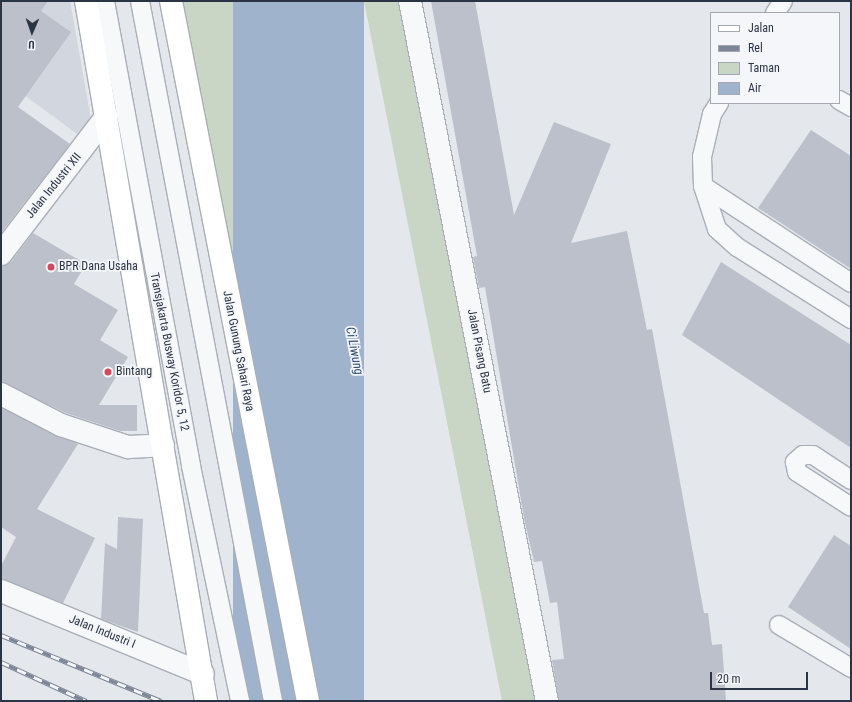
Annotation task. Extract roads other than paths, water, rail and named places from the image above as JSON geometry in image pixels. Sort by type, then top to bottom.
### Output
[{"type":"main road","points":[[86,1],[203,674],[206,701]]},
{"type":"main road","name":"Jalan Gunung Sahari Raya","points":[[171,1],[308,701]]},
{"type":"street","name":"Jalan Pisang Batu","points":[[410,1],[547,701]]},
{"type":"street","name":"Jalan Industri XII","points":[[1,254],[107,116]]},
{"type":"street","points":[[1,394],[61,425],[128,448],[163,445]]},
{"type":"street","name":"Jalan Industri I","points":[[1,591],[203,674]]},
{"type":"lane","name":"Transjakarta Busway Koridor 5, 12","points":[[106,1],[191,466],[240,701]]},
{"type":"lane","points":[[140,1],[273,701]]},
{"type":"lane","points":[[776,12],[783,1]]},
{"type":"lane","points":[[840,101],[851,107]]},
{"type":"lane","points":[[718,104],[712,114],[702,157],[703,186],[717,229],[738,247],[851,319]]},
{"type":"lane","points":[[703,186],[851,283]]},
{"type":"lane","points":[[851,480],[813,455],[803,455],[796,462],[797,472],[851,507]]},
{"type":"lane","points":[[779,625],[851,668]]},
{"type":"water","name":"Ci Liwung","points":[[233,1],[364,1],[364,701],[233,701]]},
{"type":"railway","points":[[1,635],[161,701]]},
{"type":"railway","points":[[1,662],[86,701]]},
{"type":"place","name":"BPR Dana Usaha","points":[[51,267]]},
{"type":"place","name":"Bintang","points":[[108,372]]}]
